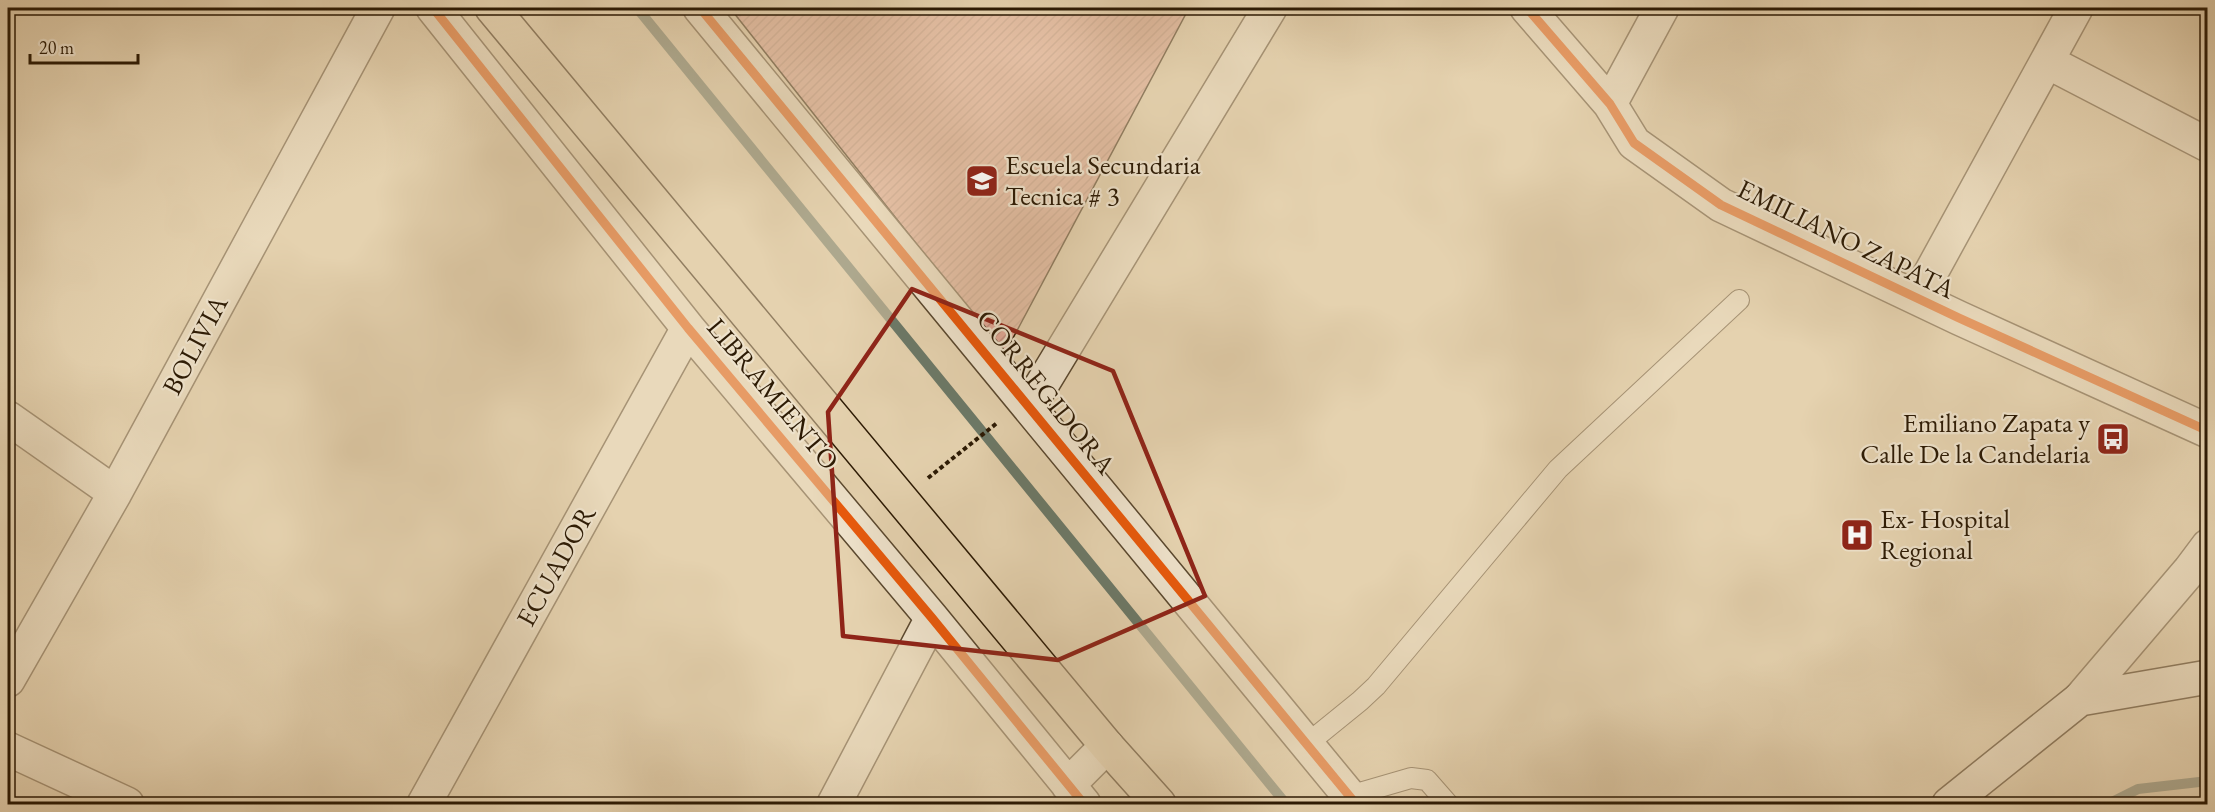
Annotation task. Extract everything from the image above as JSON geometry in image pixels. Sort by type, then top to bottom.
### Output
[{"type":"main road","points":[[492,8],[1107,746],[1159,804]]},
{"type":"street","name":"BOLIVIA","points":[[8,680],[115,493],[378,8]]},
{"type":"street","name":"LIBRAMIENTO","points":[[433,8],[688,328],[932,618],[1076,795]]},
{"type":"street","name":"CORREGIDORA","points":[[700,8],[1015,413],[1307,744],[1353,800]]},
{"type":"street","points":[[1015,413],[1270,8]]},
{"type":"street","name":"EMILIANO ZAPATA","points":[[1527,8],[1611,104],[1634,143],[1721,205],[1917,298],[2208,431]]},
{"type":"street","points":[[1611,104],[1662,8]]},
{"type":"street","points":[[1917,298],[2076,8]]},
{"type":"street","points":[[2048,62],[2208,145]]},
{"type":"street","name":"ECUADOR","points":[[424,804],[688,328]]},
{"type":"street","points":[[8,418],[115,493]]},
{"type":"street","points":[[1949,804],[2080,699],[2208,546]]},
{"type":"street","points":[[834,804],[932,618]]},
{"type":"street","points":[[2080,699],[2208,677]]},
{"type":"street","points":[[1076,795],[1107,746]]},
{"type":"street","points":[[8,749],[127,804]]},
{"type":"lane","points":[[1307,744],[1376,686],[1558,469],[1739,300]]},
{"type":"lane","points":[[1353,800],[1411,778],[1427,780],[1448,804]]},
{"type":"path","points":[[947,463],[1015,413]]},
{"type":"highlighted area","points":[[912,289],[1113,371],[1205,596],[1058,660],[843,636],[828,412]]},
{"type":"building","name":"Escuela Secundaria Tecnica # 3","points":[[730,8],[1189,8],[1004,355]]},
{"type":"waterway","points":[[637,8],[1286,804]]},
{"type":"waterway","points":[[2108,804],[2138,789],[2208,781]]},
{"type":"cycle path","points":[[433,8],[688,328],[932,618],[1084,804]]},
{"type":"cycle path","points":[[700,8],[1356,804]]},
{"type":"cycle path","points":[[1527,8],[1610,104],[1634,143],[1721,205],[1959,318],[2208,431]]},
{"type":"place","name":"Escuela Secundaria Tecnica # 3","points":[[982,181]]},
{"type":"place","name":"Emiliano Zapata y Calle De la Candelaria","points":[[2113,439]]},
{"type":"place","name":"Ex- Hospital Regional","points":[[1857,535]]}]
